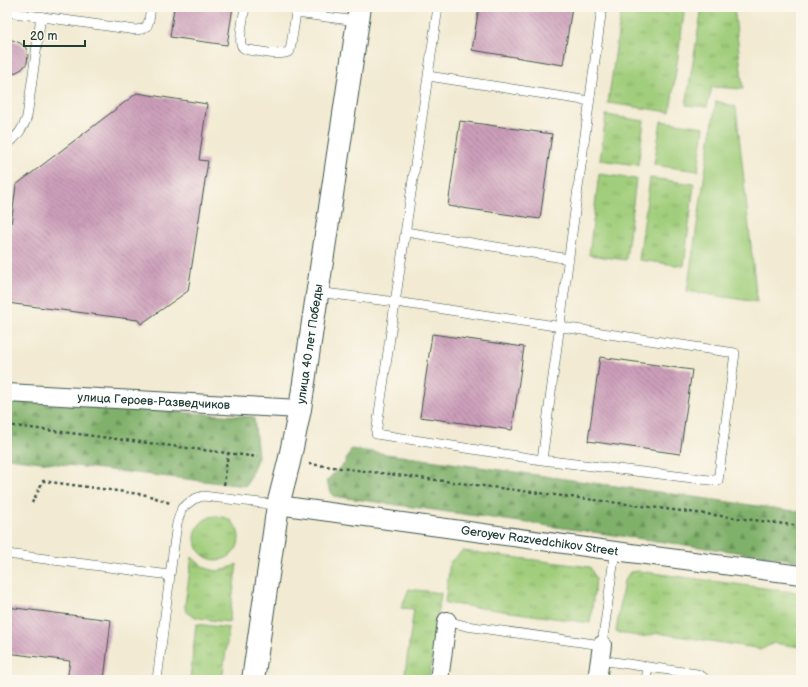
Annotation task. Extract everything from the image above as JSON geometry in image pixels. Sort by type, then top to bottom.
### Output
[{"type":"street","name":"улица 40 лет Победы","points":[[254,680],[278,505],[300,409],[358,14]]},
{"type":"street","name":"улица Героев-Разведчиков","points":[[7,393],[300,409]]},
{"type":"street","name":"Geroyev Razvedchikov Street","points":[[278,505],[801,575]]},
{"type":"street","points":[[439,680],[447,621]]},
{"type":"street","points":[[597,680],[601,652]]},
{"type":"lane","points":[[7,12],[142,29],[147,26],[151,7]]},
{"type":"lane","points":[[245,7],[240,40],[244,49],[279,54],[285,54],[290,51],[296,12],[358,14]]},
{"type":"lane","points":[[317,292],[396,302],[735,353],[718,481],[542,460],[376,434],[396,302],[438,7]]},
{"type":"lane","points":[[542,460],[602,7]]},
{"type":"lane","points":[[7,145],[21,130],[27,116],[41,16]]},
{"type":"lane","points":[[428,76],[590,101]]},
{"type":"lane","points":[[406,232],[568,259]]},
{"type":"lane","points":[[157,680],[177,523],[182,508],[194,499],[203,496],[278,505]]},
{"type":"lane","points":[[601,652],[615,551]]},
{"type":"lane","points":[[7,554],[170,575]]},
{"type":"lane","points":[[447,621],[601,652],[648,667],[697,674],[705,680]]},
{"type":"lane","points":[[646,680],[648,667]]},
{"type":"path","points":[[7,425],[258,457]]},
{"type":"path","points":[[224,487],[228,453]]},
{"type":"path","points":[[307,463],[801,526]]},
{"type":"path","points":[[32,503],[44,481],[147,495],[182,508]]},
{"type":"green space","points":[[622,7],[685,7],[670,112],[608,103]]},
{"type":"green space","points":[[702,7],[734,7],[743,89],[712,87],[707,107],[686,105]]},
{"type":"green space","points":[[716,101],[736,107],[757,302],[687,291]]},
{"type":"green space","points":[[606,115],[644,121],[638,165],[600,160]]},
{"type":"green space","points":[[661,121],[704,127],[698,171],[654,165]]},
{"type":"green space","points":[[599,174],[636,179],[626,260],[589,255]]},
{"type":"green space","points":[[650,178],[694,184],[684,266],[639,260]]},
{"type":"green space","points":[[7,401],[254,417],[258,457],[246,486],[7,458]]},
{"type":"green space","points":[[351,449],[801,512],[801,561],[333,496],[326,481],[345,463]]},
{"type":"green space","points":[[213,516],[221,516],[233,522],[239,534],[239,542],[233,554],[221,560],[213,560],[201,554],[195,542],[195,534],[201,522]]},
{"type":"green space","points":[[463,551],[590,567],[596,579],[590,623],[445,603],[450,562]]},
{"type":"green space","points":[[192,557],[208,569],[218,571],[237,564],[229,622],[199,618],[188,614],[186,611],[185,604]]},
{"type":"green space","points":[[638,571],[801,593],[801,647],[774,643],[762,649],[658,633],[642,637],[616,632],[624,581],[630,572]]},
{"type":"green space","points":[[409,589],[441,593],[429,680],[404,680],[414,609],[401,608]]},
{"type":"green space","points":[[196,624],[229,628],[222,680],[190,680]]},
{"type":"building","points":[[174,7],[233,7],[227,45],[170,37]]},
{"type":"building","points":[[479,7],[572,7],[563,65],[472,50]]},
{"type":"building","points":[[7,38],[20,43],[26,48],[28,55],[27,63],[22,69],[7,77]]},
{"type":"building","points":[[137,93],[207,104],[199,160],[208,161],[188,291],[141,324],[138,320],[7,303],[7,257],[16,185]]},
{"type":"building","points":[[460,121],[552,134],[540,219],[448,206]]},
{"type":"building","points":[[432,334],[524,347],[512,430],[420,417]]},
{"type":"building","points":[[600,357],[692,370],[680,454],[588,441]]},
{"type":"building","points":[[7,607],[111,620],[104,680],[67,680],[70,661],[7,653]]}]
